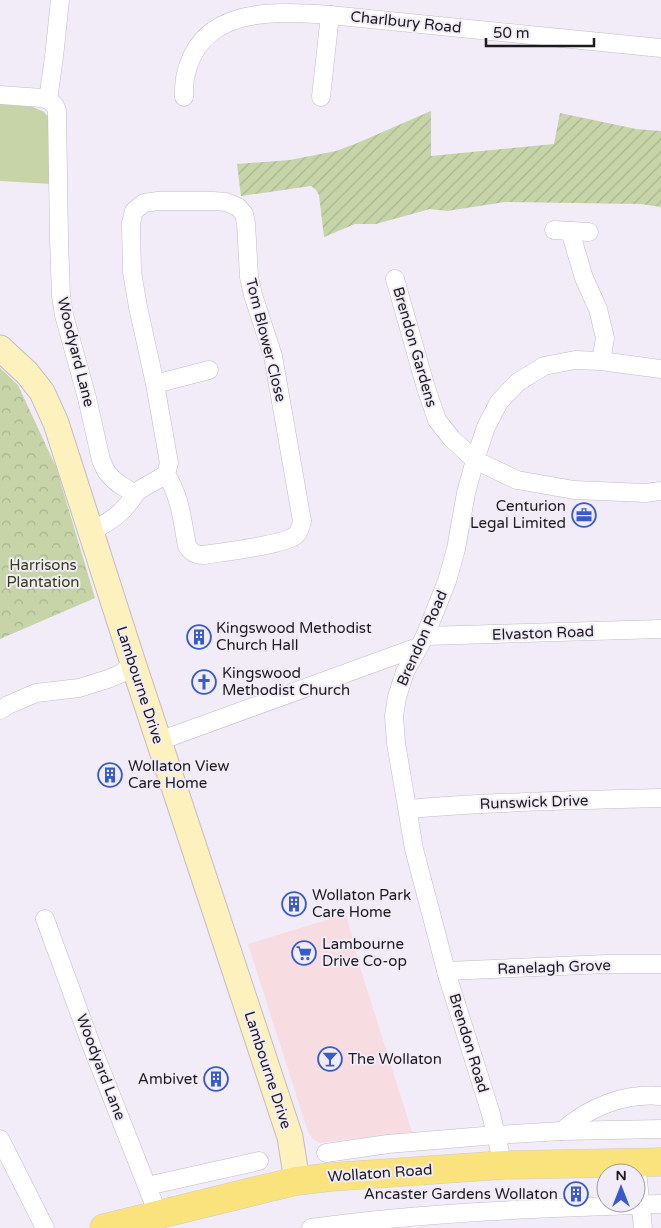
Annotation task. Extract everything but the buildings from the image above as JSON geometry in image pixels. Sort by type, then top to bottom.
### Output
[{"type":"main road","name":"Wollaton Road","points":[[118,1226],[158,1214],[296,1181],[341,1176],[503,1165],[648,1162]]},
{"type":"street","name":"Woodyard Lane","points":[[60,0],[48,101],[57,111],[58,239],[61,296],[64,315],[88,398],[101,460],[112,478],[134,494]]},
{"type":"street","name":"Charlbury Road","points":[[184,97],[185,78],[190,61],[199,44],[218,26],[245,16],[272,13],[330,15],[661,48]]},
{"type":"street","name":"Charlbury Road","points":[[321,97],[330,15]]},
{"type":"street","points":[[0,95],[48,101]]},
{"type":"street","name":"Tom Blower Close","points":[[158,201],[226,202],[238,207],[244,214],[249,278],[273,356],[302,521],[300,528],[296,535],[282,542],[198,555],[191,552],[187,546],[178,498],[166,474],[169,463],[132,272],[131,223],[134,211],[144,203],[158,201]]},
{"type":"street","points":[[589,232],[562,231],[598,309],[605,338],[601,361]]},
{"type":"street","name":"Brendon Gardens","points":[[394,277],[437,420],[452,439],[475,460],[517,480],[536,484],[574,490],[645,493],[661,491]]},
{"type":"street","name":"Lambourne Drive","points":[[0,348],[27,373],[42,392],[56,423],[290,1138],[296,1181]]},
{"type":"street","name":"Brendon Road","points":[[503,1165],[491,1114],[446,971],[414,849],[396,743],[394,716],[397,697],[404,672],[421,642],[447,581],[456,549],[466,493],[475,460],[486,427],[498,402],[518,382],[544,366],[574,360],[601,361],[661,370]]},
{"type":"street","points":[[155,384],[209,370]]},
{"type":"street","points":[[91,532],[118,516],[129,504],[134,494],[166,474]]},
{"type":"street","name":"Elvaston Road","points":[[159,741],[421,642],[661,629]]},
{"type":"street","points":[[0,710],[36,693],[79,688],[108,679],[122,672],[133,663]]},
{"type":"street","name":"Runswick Drive","points":[[408,809],[560,800],[661,798]]},
{"type":"street","name":"Woodyard Lane","points":[[45,919],[92,1047],[158,1214]]},
{"type":"street","name":"Ranelagh Grove","points":[[446,971],[607,964],[661,964]]},
{"type":"street","points":[[562,1131],[574,1121],[609,1103],[632,1097],[661,1096]]},
{"type":"street","name":"Wollaton Road","points":[[326,1153],[388,1144],[496,1135],[562,1131],[661,1129]]},
{"type":"street","points":[[0,1138],[46,1228]]},
{"type":"street","points":[[147,1186],[259,1161]]},
{"type":"street","points":[[646,1205],[661,1204]]},
{"type":"street","points":[[311,1228],[441,1214],[596,1206]]},
{"type":"street","points":[[642,1213],[643,1228]]},
{"type":"shaded area","points":[[346,914],[360,967],[412,1132],[320,1143],[313,1139],[308,1132],[248,944]]},
{"type":"green space","points":[[0,104],[33,107],[44,112],[52,121],[52,184],[0,181]]},
{"type":"green space","points":[[431,111],[431,156],[554,144],[560,113],[636,129],[661,131],[661,207],[641,204],[505,202],[447,211],[430,209],[376,224],[355,224],[324,237],[319,195],[311,186],[241,196],[237,164],[290,160],[336,151]]},
{"type":"green space","name":"Harrisons Plantation","points":[[0,368],[18,385],[56,467],[95,598],[0,639]]},
{"type":"place","name":"Centurion Legal Limited","points":[[584,515]]},
{"type":"place","name":"Kingswood Methodist Church Hall","points":[[199,637]]},
{"type":"place","name":"Kingswood Methodist Church","points":[[204,682]]},
{"type":"place","name":"Wollaton View Care Home","points":[[110,775]]},
{"type":"place","name":"Wollaton Park Care Home","points":[[294,904]]},
{"type":"place","name":"Lambourne Drive Co-op","points":[[304,953]]},
{"type":"place","name":"The Wollaton","points":[[330,1059]]},
{"type":"place","name":"Ambivet","points":[[216,1079]]},
{"type":"place","name":"Ancaster Gardens Wollaton","points":[[576,1194]]}]
